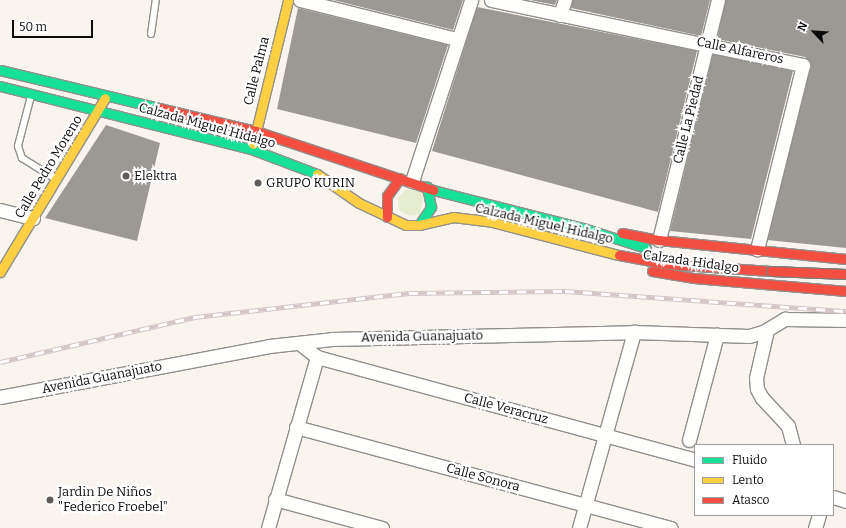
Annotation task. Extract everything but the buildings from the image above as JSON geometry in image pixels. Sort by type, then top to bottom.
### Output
[{"type":"main road","name":"Calle Palma","points":[[251,149],[288,0]]},
{"type":"main road","name":"Calzada Miguel Hidalgo","points":[[0,70],[256,131],[427,186],[452,196],[583,228],[636,246],[660,245],[756,249],[846,258]]},
{"type":"main road","name":"Calzada Miguel Hidalgo","points":[[0,86],[251,149],[314,172],[359,203],[406,225],[419,225],[453,217],[492,222],[667,264],[846,274]]},
{"type":"main road","name":"Calle Pedro Moreno","points":[[0,272],[106,96]]},
{"type":"main road","points":[[387,217],[387,196],[406,180]]},
{"type":"main road","points":[[419,225],[431,207],[427,186]]},
{"type":"main road","name":"Calzada Hidalgo","points":[[537,234],[640,268],[694,278],[842,291]]},
{"type":"main road","points":[[676,252],[773,259],[846,258],[842,291]]},
{"type":"street","points":[[300,0],[456,39]]},
{"type":"street","points":[[406,180],[471,0]]},
{"type":"street","name":"Calle Alfareros","points":[[491,0],[803,65],[756,249]]},
{"type":"street","points":[[560,15],[565,0]]},
{"type":"street","name":"Calle La Piedad","points":[[660,245],[718,0]]},
{"type":"street","points":[[0,210],[33,218]]},
{"type":"street","name":"Avenida Guanajuato","points":[[0,397],[269,346],[332,339],[634,332],[749,336],[767,330],[785,319],[846,320]]},
{"type":"street","points":[[767,330],[756,378],[757,389],[762,398],[788,426],[793,444]]},
{"type":"street","points":[[579,528],[634,332]]},
{"type":"street","points":[[689,440],[717,335]]},
{"type":"street","points":[[268,528],[275,499],[317,357],[299,343]]},
{"type":"street","name":"Calle Veracruz","points":[[317,357],[694,460]]},
{"type":"street","name":"Calle Sonora","points":[[296,427],[671,528]]},
{"type":"street","points":[[834,497],[846,501]]},
{"type":"street","points":[[275,499],[382,528]]},
{"type":"street","points":[[815,528],[819,516]]},
{"type":"lane","points":[[151,34],[156,0]]},
{"type":"lane","points":[[32,94],[18,146],[22,158],[56,180]]},
{"type":"green space","points":[[406,189],[424,192],[420,214],[410,216],[399,210],[398,198]]},
{"type":"railway","points":[[0,362],[195,317],[409,293],[565,291],[846,311]]},
{"type":"traffic: fast","points":[[0,70],[159,108]]},
{"type":"traffic: fast","points":[[0,86],[251,149],[317,174]]},
{"type":"traffic: fast","points":[[419,225],[431,207],[427,186]]},
{"type":"traffic: fast","points":[[433,190],[583,228],[646,248]]},
{"type":"traffic: slow","points":[[253,144],[288,0]]},
{"type":"traffic: slow","points":[[0,272],[105,98]]},
{"type":"traffic: slow","points":[[317,174],[359,203],[406,225],[419,225],[453,217],[492,222],[619,255]]},
{"type":"traffic: jam","points":[[159,108],[256,131],[433,190]]},
{"type":"traffic: jam","points":[[387,217],[387,196],[400,178]]},
{"type":"traffic: jam","points":[[622,233],[659,240],[846,259]]},
{"type":"traffic: jam","points":[[619,255],[667,264],[771,271]]},
{"type":"traffic: jam","points":[[652,271],[694,278],[846,291]]},
{"type":"traffic: jam","points":[[771,271],[846,274]]},
{"type":"place","name":"Elektra","points":[[126,176]]},
{"type":"place","name":"GRUPO KURIN","points":[[258,183]]},
{"type":"place","name":"Jardin De Niños \"Federico Froebel\"","points":[[50,500]]}]
